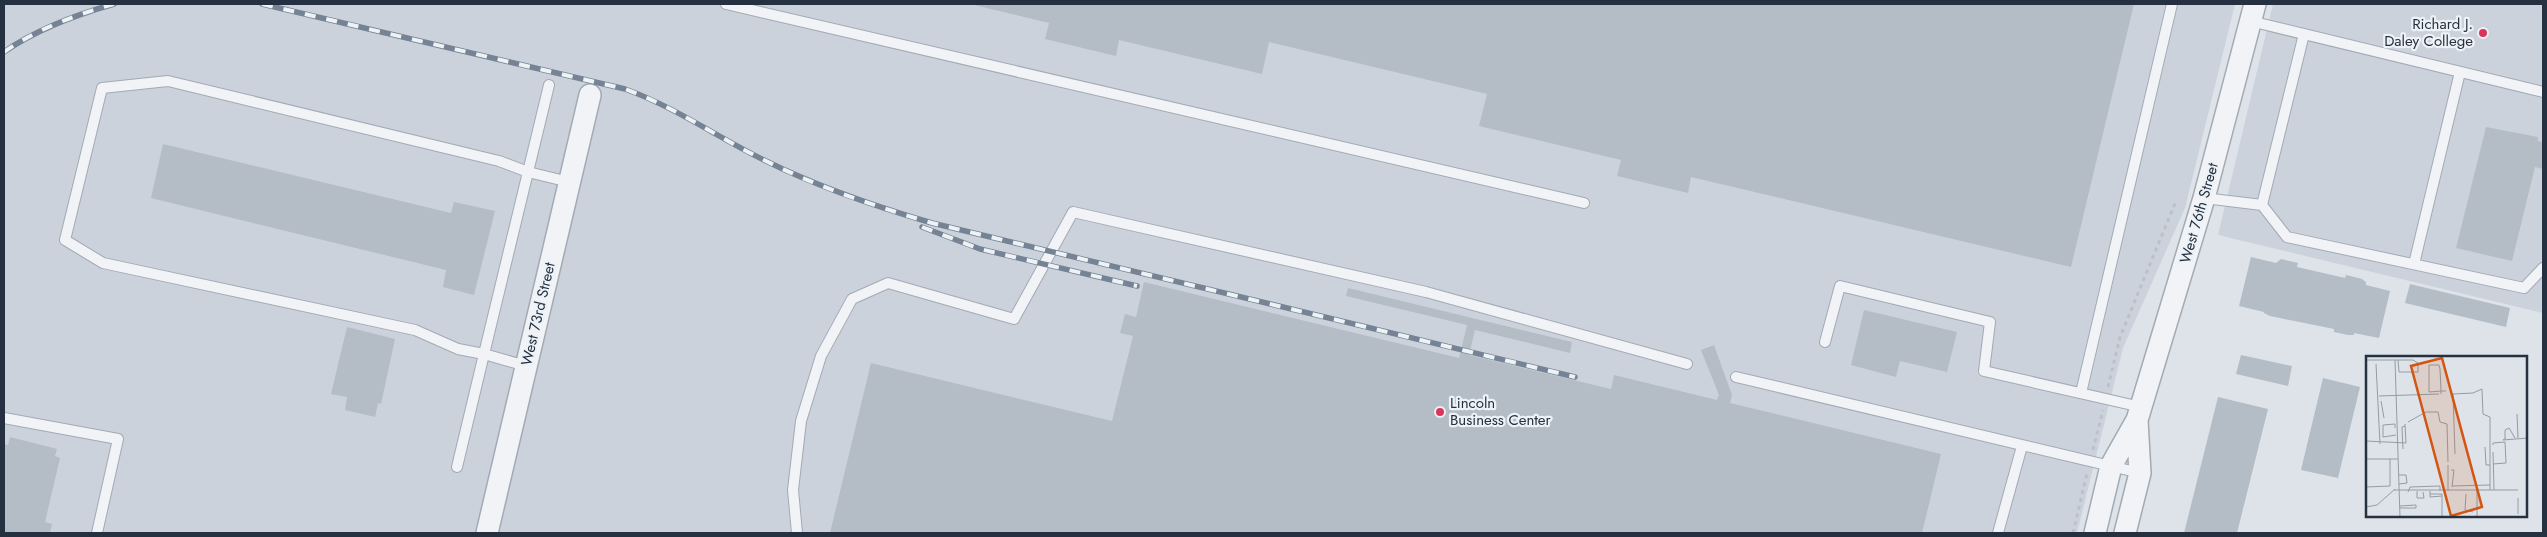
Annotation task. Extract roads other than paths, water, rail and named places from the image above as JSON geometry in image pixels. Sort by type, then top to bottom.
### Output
[{"type":"street","name":"West 76th Street","points":[[2095,533],[2111,466],[2139,413],[2204,198],[2253,12]]},
{"type":"street","name":"West 73rd Street","points":[[487,533],[590,95]]},
{"type":"street","name":"West 76th Street","points":[[2125,533],[2140,473],[2139,413]]},
{"type":"lane","points":[[726,4],[1584,203]]},
{"type":"lane","points":[[2081,393],[2172,4]]},
{"type":"lane","points":[[2253,12],[2304,34],[2543,92]]},
{"type":"lane","points":[[2262,205],[2304,34]]},
{"type":"lane","points":[[2414,264],[2460,72]]},
{"type":"lane","points":[[526,366],[458,349],[415,330],[103,263],[65,240],[67,230],[102,88],[168,81],[500,160],[528,172],[570,182]]},
{"type":"lane","points":[[458,467],[549,85]]},
{"type":"lane","points":[[2204,198],[2262,205],[2287,237],[2524,288],[2543,268]]},
{"type":"lane","points":[[797,533],[793,490],[801,421],[821,356],[852,299],[888,283],[1014,320],[1073,212],[1426,292],[1687,364]]},
{"type":"lane","points":[[1826,342],[1840,286],[1990,322],[1984,371],[2105,399],[2139,413]]},
{"type":"lane","points":[[1736,377],[2140,473]]},
{"type":"lane","points":[[4,418],[118,439],[97,533]]},
{"type":"lane","points":[[1998,533],[2022,446]]},
{"type":"railway","points":[[4,52],[30,36],[57,23],[114,4]]},
{"type":"railway","points":[[262,4],[625,89],[661,104],[784,170],[868,203],[932,223],[1575,377]]},
{"type":"railway","points":[[922,227],[980,249],[1137,286]]},
{"type":"place","name":"Richard J. Daley College","points":[[2483,33]]},
{"type":"place","name":"Lincoln Business Center","points":[[1440,412]]}]
